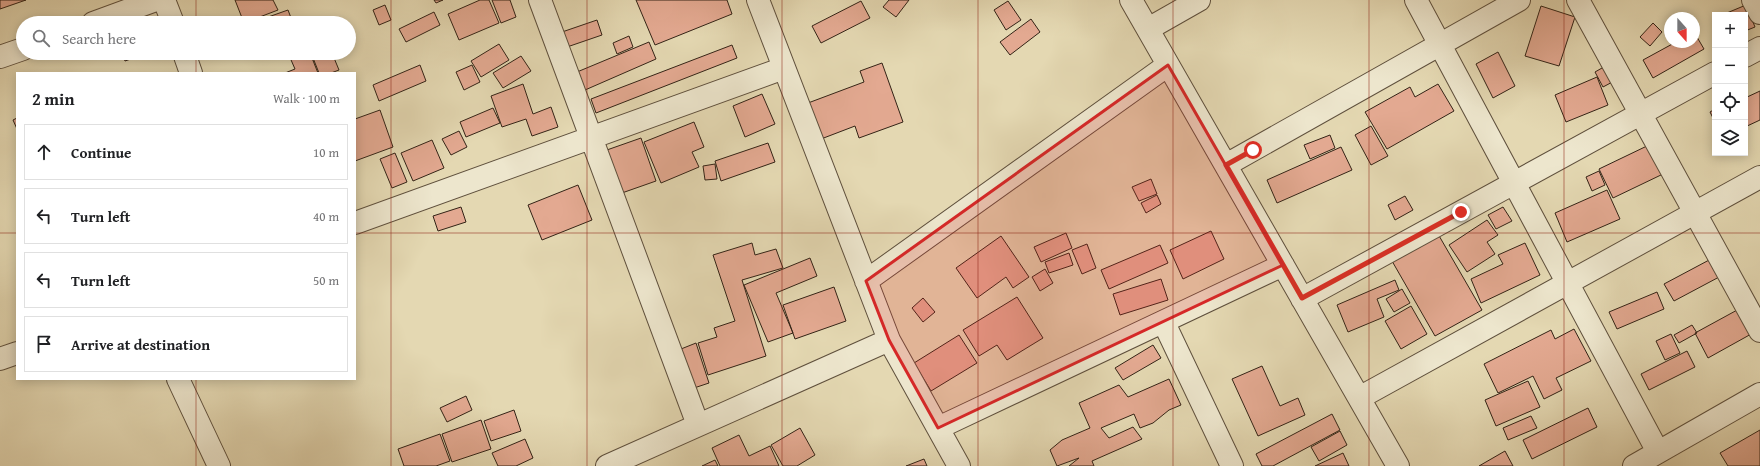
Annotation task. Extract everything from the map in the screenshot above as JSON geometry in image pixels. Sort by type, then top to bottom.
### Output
[{"type":"street","points":[[112,16],[156,0]]},
{"type":"street","points":[[164,0],[170,16]]},
{"type":"street","points":[[540,0],[698,425]]},
{"type":"street","points":[[758,0],[889,340],[959,466]]},
{"type":"street","points":[[1131,0],[1398,466]]},
{"type":"street","points":[[1148,29],[1199,0]]},
{"type":"street","points":[[1416,0],[1658,452]]},
{"type":"street","points":[[1226,165],[1519,0]]},
{"type":"street","points":[[1578,0],[1760,331]]},
{"type":"street","points":[[1753,0],[1760,13]]},
{"type":"street","points":[[1748,54],[1760,48]]},
{"type":"street","points":[[0,57],[16,51]]},
{"type":"street","points":[[186,60],[191,72]]},
{"type":"street","points":[[866,282],[1168,65]]},
{"type":"street","points":[[356,223],[784,68]]},
{"type":"street","points":[[1302,298],[1712,75]]},
{"type":"street","points":[[1359,398],[1760,177]]},
{"type":"street","points":[[938,428],[1283,265]]},
{"type":"street","points":[[1164,322],[1232,466]]},
{"type":"street","points":[[607,466],[649,458],[698,425],[889,340]]},
{"type":"street","points":[[0,360],[16,353]]},
{"type":"street","points":[[178,380],[218,466]]},
{"type":"street","points":[[1634,466],[1760,394]]},
{"type":"highlighted area","points":[[1168,65],[1283,265],[938,428],[889,340],[866,281]]},
{"type":"building","points":[[0,0],[26,0],[0,9]]},
{"type":"building","points":[[235,0],[273,0],[278,10],[262,16],[241,16]]},
{"type":"building","points":[[434,0],[443,0],[436,3]]},
{"type":"building","points":[[480,0],[489,0],[499,23],[459,40],[448,14]]},
{"type":"building","points":[[492,0],[510,0],[516,17],[501,23]]},
{"type":"building","points":[[636,0],[727,0],[732,14],[655,45]]},
{"type":"building","points":[[889,0],[909,0],[896,17],[883,7]]},
{"type":"building","points":[[861,1],[870,18],[821,43],[812,26]]},
{"type":"building","points":[[1008,1],[1021,20],[1006,30],[994,10]]},
{"type":"building","points":[[385,5],[391,20],[379,25],[373,10]]},
{"type":"building","points":[[1746,5],[1755,27],[1748,30],[1748,12],[1729,12]]},
{"type":"building","points":[[1541,6],[1575,17],[1559,66],[1525,56]]},
{"type":"building","points":[[288,10],[290,16],[271,16]]},
{"type":"building","points":[[434,12],[440,25],[406,42],[399,29]]},
{"type":"building","points":[[1031,19],[1040,32],[1010,55],[1000,42]]},
{"type":"building","points":[[597,20],[602,35],[567,47],[562,32]]},
{"type":"building","points":[[1653,23],[1662,32],[1650,46],[1640,37]]},
{"type":"building","points":[[629,36],[633,47],[617,54],[613,43]]},
{"type":"building","points":[[649,42],[656,59],[585,90],[577,72]]},
{"type":"building","points":[[1700,42],[1704,49],[1653,78],[1643,60],[1665,48],[1700,48]]},
{"type":"building","points":[[499,44],[509,60],[481,77],[471,61]]},
{"type":"building","points":[[732,45],[737,58],[596,113],[591,99]]},
{"type":"building","points":[[1498,52],[1515,86],[1493,98],[1476,64]]},
{"type":"building","points":[[521,56],[531,71],[503,88],[493,73]]},
{"type":"building","points":[[291,60],[313,60],[318,72],[288,72],[295,69]]},
{"type":"building","points":[[314,60],[335,60],[339,70],[334,72],[319,72]]},
{"type":"building","points":[[882,63],[903,122],[859,138],[855,126],[821,139],[808,103],[864,82],[860,71]]},
{"type":"building","points":[[1609,64],[1618,79],[1603,87],[1595,72]]},
{"type":"building","points":[[420,65],[426,81],[379,101],[373,85]]},
{"type":"building","points":[[472,65],[480,82],[464,90],[456,72]]},
{"type":"building","points":[[1597,77],[1608,105],[1566,122],[1555,95]]},
{"type":"building","points":[[523,84],[533,114],[551,107],[558,127],[532,136],[526,119],[502,127],[491,96]]},
{"type":"building","points":[[1438,84],[1454,111],[1387,149],[1365,112],[1410,87],[1415,97]]},
{"type":"building","points":[[1760,91],[1760,120],[1748,126],[1748,120],[1748,97]]},
{"type":"building","points":[[762,94],[775,124],[745,137],[733,106]]},
{"type":"building","points":[[493,108],[500,123],[466,137],[460,122]]},
{"type":"building","points":[[380,110],[393,147],[356,161],[356,119]]},
{"type":"building","points":[[16,118],[16,127],[13,120]]},
{"type":"building","points":[[694,122],[704,147],[692,152],[699,167],[661,183],[644,142]]},
{"type":"building","points":[[1371,126],[1388,156],[1371,165],[1355,135]]},
{"type":"building","points":[[459,131],[467,147],[451,155],[442,139]]},
{"type":"building","points":[[1330,135],[1335,148],[1310,159],[1304,145]]},
{"type":"building","points":[[641,138],[656,181],[619,194],[604,151]]},
{"type":"building","points":[[432,140],[444,168],[413,181],[401,153]]},
{"type":"building","points":[[768,143],[775,162],[721,181],[715,161]]},
{"type":"building","points":[[1649,145],[1663,174],[1613,198],[1599,169]]},
{"type":"building","points":[[1341,147],[1352,170],[1277,203],[1267,180]]},
{"type":"building","points":[[395,153],[407,182],[392,188],[380,159]]},
{"type":"building","points":[[715,164],[717,179],[705,180],[703,166]]},
{"type":"building","points":[[1599,171],[1605,185],[1592,191],[1586,177]]},
{"type":"building","points":[[1151,179],[1157,194],[1139,201],[1132,187]]},
{"type":"building","points":[[578,185],[592,220],[542,240],[528,205]]},
{"type":"building","points":[[1607,190],[1620,219],[1567,242],[1555,213]]},
{"type":"building","points":[[1157,195],[1161,204],[1146,213],[1141,203]]},
{"type":"building","points":[[1405,196],[1413,210],[1395,220],[1388,205]]},
{"type":"building","points":[[461,207],[466,222],[438,231],[433,216]]},
{"type":"building","points":[[1503,207],[1512,221],[1496,229],[1488,215]]},
{"type":"building","points":[[1487,220],[1498,235],[1487,242],[1495,254],[1467,272],[1449,245]]},
{"type":"building","points":[[1211,231],[1224,259],[1183,279],[1170,250]]},
{"type":"building","points":[[1066,233],[1072,248],[1041,262],[1034,247]]},
{"type":"building","points":[[1438,234],[1482,310],[1435,336],[1392,261]]},
{"type":"building","points":[[1001,236],[1029,277],[1013,288],[1006,277],[977,298],[956,268]]},
{"type":"building","points":[[752,243],[755,255],[776,249],[783,268],[742,280],[766,356],[708,375],[698,343],[717,337],[714,328],[735,321],[713,255]]},
{"type":"building","points":[[1525,243],[1540,275],[1481,303],[1471,279],[1503,264],[1498,255]]},
{"type":"building","points":[[1087,244],[1096,268],[1082,274],[1072,250]]},
{"type":"building","points":[[1160,245],[1168,263],[1109,289],[1101,270]]},
{"type":"building","points":[[1069,253],[1073,265],[1049,273],[1045,262]]},
{"type":"building","points":[[810,258],[817,276],[776,293],[793,333],[768,342],[744,285]]},
{"type":"building","points":[[1711,259],[1721,276],[1674,301],[1664,284]]},
{"type":"building","points":[[1045,269],[1053,283],[1040,291],[1032,277]]},
{"type":"building","points":[[1161,279],[1168,300],[1120,315],[1113,294]]},
{"type":"building","points":[[1395,280],[1399,290],[1377,299],[1384,317],[1348,332],[1337,305]]},
{"type":"building","points":[[834,287],[846,321],[795,339],[783,305]]},
{"type":"building","points":[[1402,289],[1410,303],[1394,312],[1386,299]]},
{"type":"building","points":[[1657,292],[1664,309],[1617,329],[1609,312]]},
{"type":"building","points":[[1017,297],[1043,338],[1007,360],[997,345],[979,356],[963,330]]},
{"type":"building","points":[[923,298],[935,312],[923,322],[912,308]]},
{"type":"building","points":[[1411,306],[1427,334],[1401,349],[1385,321]]},
{"type":"building","points":[[1739,309],[1753,333],[1708,358],[1695,333]]},
{"type":"building","points":[[1692,325],[1697,333],[1679,343],[1674,335]]},
{"type":"building","points":[[1574,329],[1591,361],[1556,378],[1562,390],[1544,399],[1533,376],[1498,393],[1484,364],[1551,330],[1555,339]]},
{"type":"building","points":[[1671,334],[1680,353],[1665,360],[1656,341]]},
{"type":"building","points":[[959,335],[977,363],[931,391],[914,363]]},
{"type":"building","points":[[696,343],[709,383],[694,388],[681,349]]},
{"type":"building","points":[[1153,345],[1161,358],[1123,380],[1115,368]]},
{"type":"building","points":[[1687,351],[1695,367],[1649,390],[1641,374]]},
{"type":"building","points":[[1262,366],[1280,406],[1298,398],[1305,415],[1258,436],[1232,379]]},
{"type":"building","points":[[1169,379],[1181,405],[1169,410],[1153,423],[1140,428],[1134,414],[1101,428],[1109,438],[1133,427],[1142,439],[1092,461],[1094,466],[1069,466],[1079,458],[1057,466],[1050,450],[1062,440],[1090,428],[1079,403],[1119,385],[1128,397]]},
{"type":"building","points":[[1528,381],[1540,407],[1496,426],[1485,400]]},
{"type":"building","points":[[466,396],[472,410],[447,422],[440,408]]},
{"type":"building","points":[[1588,408],[1597,427],[1532,459],[1523,440]]},
{"type":"building","points":[[514,410],[521,431],[491,441],[484,421]]},
{"type":"building","points":[[1332,414],[1340,430],[1273,466],[1262,466],[1256,454]]},
{"type":"building","points":[[1531,416],[1537,428],[1508,440],[1503,428]]},
{"type":"building","points":[[481,420],[491,449],[452,462],[442,434]]},
{"type":"building","points":[[800,428],[815,455],[797,466],[783,466],[771,445]]},
{"type":"building","points":[[1760,430],[1760,466],[1728,466],[1720,453]]},
{"type":"building","points":[[1340,431],[1347,445],[1319,461],[1311,447]]},
{"type":"building","points":[[440,434],[450,461],[436,466],[404,466],[398,449]]},
{"type":"building","points":[[739,435],[749,456],[770,446],[779,466],[720,466],[712,448]]},
{"type":"building","points":[[525,439],[533,458],[516,466],[498,466],[492,453]]},
{"type":"building","points":[[1505,451],[1513,466],[1479,466]]},
{"type":"building","points":[[1343,453],[1349,466],[1315,466]]},
{"type":"building","points":[[924,459],[927,466],[906,466]]},
{"type":"building","points":[[715,460],[718,466],[702,466]]},
{"type":"route","points":[[1253,150],[1226,165],[1302,298],[1461,212]]}]
